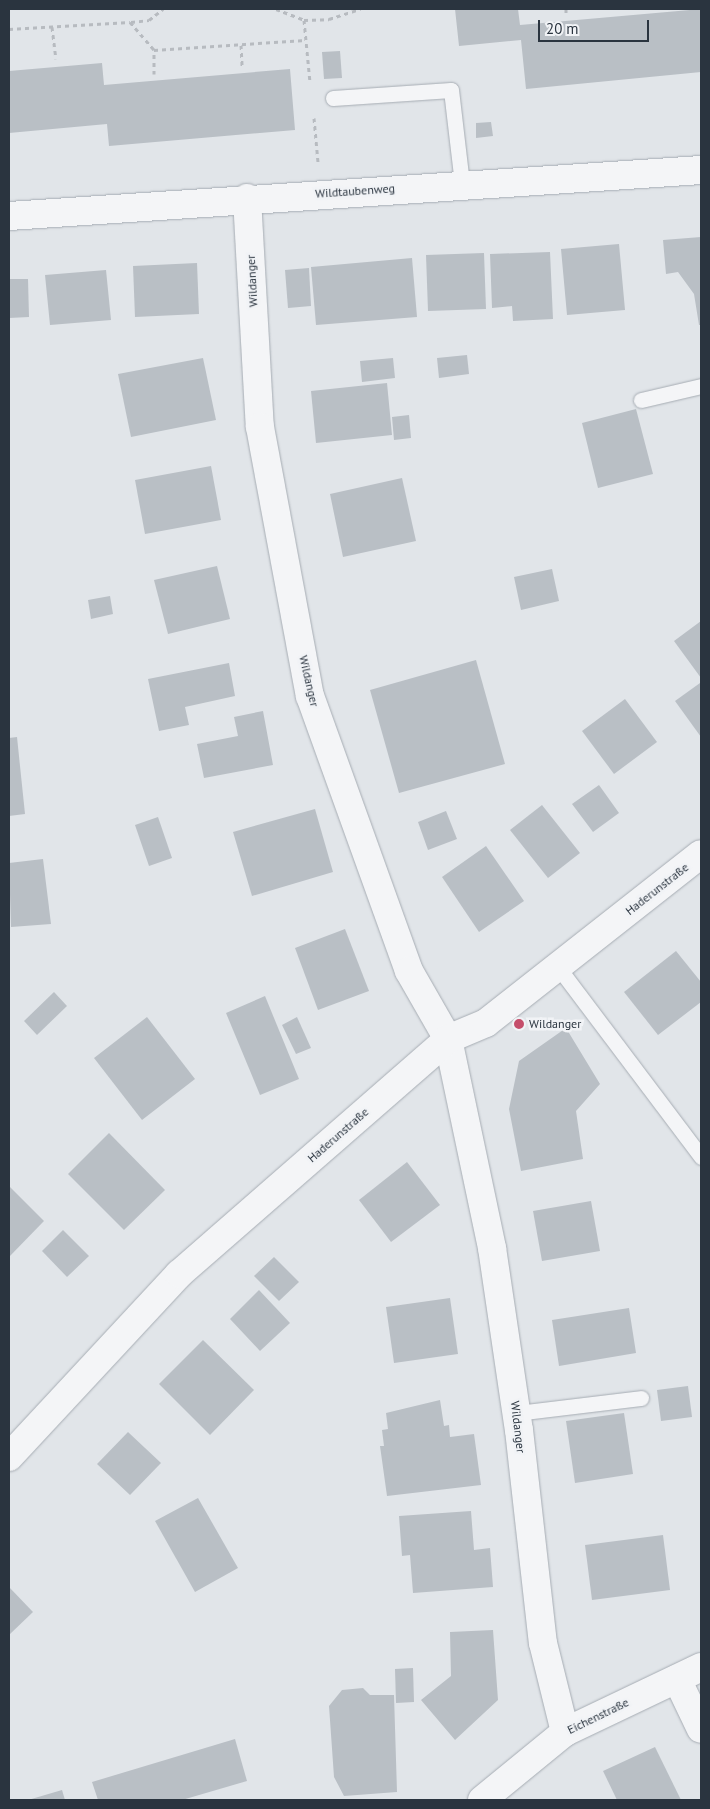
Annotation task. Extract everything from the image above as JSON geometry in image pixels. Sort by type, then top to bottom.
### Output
[{"type":"street","name":"Wildtaubenweg","points":[[9,216],[247,198],[701,170]]},
{"type":"street","name":"Wildanger","points":[[247,198],[260,427],[310,696],[409,971],[448,1039],[492,1248],[517,1413],[543,1643],[565,1732]]},
{"type":"street","name":"Haderunstraße","points":[[9,1457],[179,1274],[448,1039],[486,1023],[701,854]]},
{"type":"street","name":"Eichenstraße","points":[[482,1800],[565,1732],[689,1673]]},
{"type":"street","points":[[689,1673],[701,1729]]},
{"type":"lane","points":[[333,98],[451,90],[462,184]]},
{"type":"lane","points":[[641,400],[701,386]]},
{"type":"lane","points":[[558,967],[701,1156]]},
{"type":"lane","points":[[517,1413],[641,1398]]},
{"type":"path","points":[[9,29],[150,20],[163,9]]},
{"type":"path","points":[[276,9],[304,20],[329,19],[360,9]]},
{"type":"path","points":[[566,9],[566,16]]},
{"type":"path","points":[[130,22],[154,50],[154,74]]},
{"type":"path","points":[[52,27],[56,59]]},
{"type":"path","points":[[154,50],[306,40]]},
{"type":"path","points":[[241,45],[242,66]]},
{"type":"building","points":[[455,9],[518,9],[520,25],[701,9],[701,72],[526,89],[521,40],[459,46]]},
{"type":"building","points":[[340,51],[342,78],[324,79],[322,52]]},
{"type":"building","points":[[102,63],[104,85],[290,69],[295,130],[109,146],[107,124],[9,133],[9,71]]},
{"type":"building","points":[[491,122],[493,136],[476,138],[476,123]]},
{"type":"building","points":[[701,237],[701,325],[699,325],[694,294],[678,272],[666,274],[663,240]]},
{"type":"building","points":[[619,244],[625,310],[567,315],[561,249]]},
{"type":"building","points":[[550,252],[553,319],[513,321],[512,306],[492,308],[490,254]]},
{"type":"building","points":[[484,253],[486,309],[428,311],[426,255]]},
{"type":"building","points":[[412,258],[417,317],[316,325],[311,267]]},
{"type":"building","points":[[197,263],[199,314],[135,317],[133,266]]},
{"type":"building","points":[[309,268],[311,306],[288,308],[285,270]]},
{"type":"building","points":[[106,270],[111,320],[50,325],[45,275]]},
{"type":"building","points":[[9,279],[28,279],[29,317],[9,318]]},
{"type":"building","points":[[467,355],[469,374],[439,378],[437,358]]},
{"type":"building","points":[[203,358],[216,420],[131,437],[118,374]]},
{"type":"building","points":[[393,358],[395,378],[362,382],[360,361]]},
{"type":"building","points":[[387,383],[392,435],[316,443],[311,391]]},
{"type":"building","points":[[636,409],[653,474],[598,488],[582,423]]},
{"type":"building","points":[[409,415],[411,438],[394,440],[392,417]]},
{"type":"building","points":[[211,466],[221,520],[145,534],[135,480]]},
{"type":"building","points":[[402,478],[416,541],[343,557],[330,494]]},
{"type":"building","points":[[217,566],[230,619],[168,634],[154,580]]},
{"type":"building","points":[[552,569],[559,601],[521,610],[514,577]]},
{"type":"building","points":[[110,596],[113,614],[91,619],[88,600]]},
{"type":"building","points":[[701,621],[701,678],[674,641]]},
{"type":"building","points":[[476,660],[505,764],[399,793],[370,690]]},
{"type":"building","points":[[229,663],[235,696],[185,707],[189,725],[159,731],[148,679]]},
{"type":"building","points":[[700,683],[701,686],[701,737],[675,701]]},
{"type":"building","points":[[625,699],[657,742],[614,774],[582,731]]},
{"type":"building","points":[[263,711],[273,765],[204,778],[197,744],[238,736],[234,717]]},
{"type":"building","points":[[17,737],[25,814],[9,816],[9,738]]},
{"type":"building","points":[[599,785],[619,813],[593,832],[572,804]]},
{"type":"building","points":[[542,805],[580,853],[548,878],[510,830]]},
{"type":"building","points":[[315,809],[333,872],[252,896],[233,832]]},
{"type":"building","points":[[446,811],[457,839],[428,850],[418,822]]},
{"type":"building","points":[[158,817],[172,858],[149,866],[135,825]]},
{"type":"building","points":[[486,846],[524,901],[479,932],[442,877]]},
{"type":"building","points":[[43,859],[51,924],[11,927],[9,863]]},
{"type":"building","points":[[345,929],[369,991],[318,1010],[295,948]]},
{"type":"building","points":[[676,951],[701,982],[701,1002],[658,1035],[624,992]]},
{"type":"building","points":[[54,992],[67,1006],[37,1035],[24,1021]]},
{"type":"building","points":[[265,996],[299,1079],[260,1095],[226,1013]]},
{"type":"building","points":[[147,1017],[195,1079],[142,1120],[94,1058]]},
{"type":"building","points":[[297,1017],[311,1048],[296,1054],[282,1025]]},
{"type":"building","points":[[566,1028],[600,1084],[576,1111],[583,1159],[521,1171],[509,1109],[519,1061]]},
{"type":"building","points":[[109,1133],[165,1190],[124,1230],[68,1174]]},
{"type":"building","points":[[407,1162],[440,1205],[391,1242],[359,1200]]},
{"type":"building","points":[[9,1186],[44,1221],[9,1257]]},
{"type":"building","points":[[591,1201],[600,1251],[542,1261],[533,1211]]},
{"type":"building","points":[[63,1230],[89,1256],[67,1277],[42,1251]]},
{"type":"building","points":[[274,1257],[299,1282],[279,1301],[254,1276]]},
{"type":"building","points":[[259,1290],[290,1323],[260,1351],[230,1319]]},
{"type":"building","points":[[450,1298],[458,1354],[394,1363],[386,1307]]},
{"type":"building","points":[[629,1308],[636,1353],[559,1366],[552,1320]]},
{"type":"building","points":[[203,1340],[254,1390],[210,1435],[159,1384]]},
{"type":"building","points":[[688,1386],[692,1417],[661,1421],[657,1390]]},
{"type":"building","points":[[440,1400],[444,1426],[449,1425],[450,1437],[474,1434],[481,1485],[387,1496],[380,1446],[384,1446],[382,1430],[388,1429],[386,1413]]},
{"type":"building","points":[[624,1413],[633,1474],[575,1483],[566,1421]]},
{"type":"building","points":[[128,1432],[161,1463],[130,1495],[97,1464]]},
{"type":"building","points":[[198,1498],[238,1568],[195,1592],[155,1521]]},
{"type":"building","points":[[471,1511],[474,1550],[490,1548],[493,1587],[413,1593],[410,1555],[402,1556],[399,1516]]},
{"type":"building","points":[[663,1535],[670,1590],[592,1600],[585,1545]]},
{"type":"building","points":[[9,1587],[33,1612],[9,1635]]},
{"type":"building","points":[[493,1630],[498,1700],[455,1740],[421,1700],[451,1676],[450,1632]]},
{"type":"building","points":[[413,1668],[414,1702],[396,1703],[395,1669]]},
{"type":"building","points":[[363,1688],[370,1695],[394,1695],[397,1792],[344,1796],[334,1777],[329,1706],[342,1690]]},
{"type":"building","points":[[235,1739],[247,1781],[182,1800],[98,1800],[92,1782]]},
{"type":"building","points":[[655,1747],[681,1800],[617,1800],[603,1771]]},
{"type":"building","points":[[62,1790],[65,1800],[28,1800]]},
{"type":"place","name":"Wildanger","points":[[519,1024]]}]
